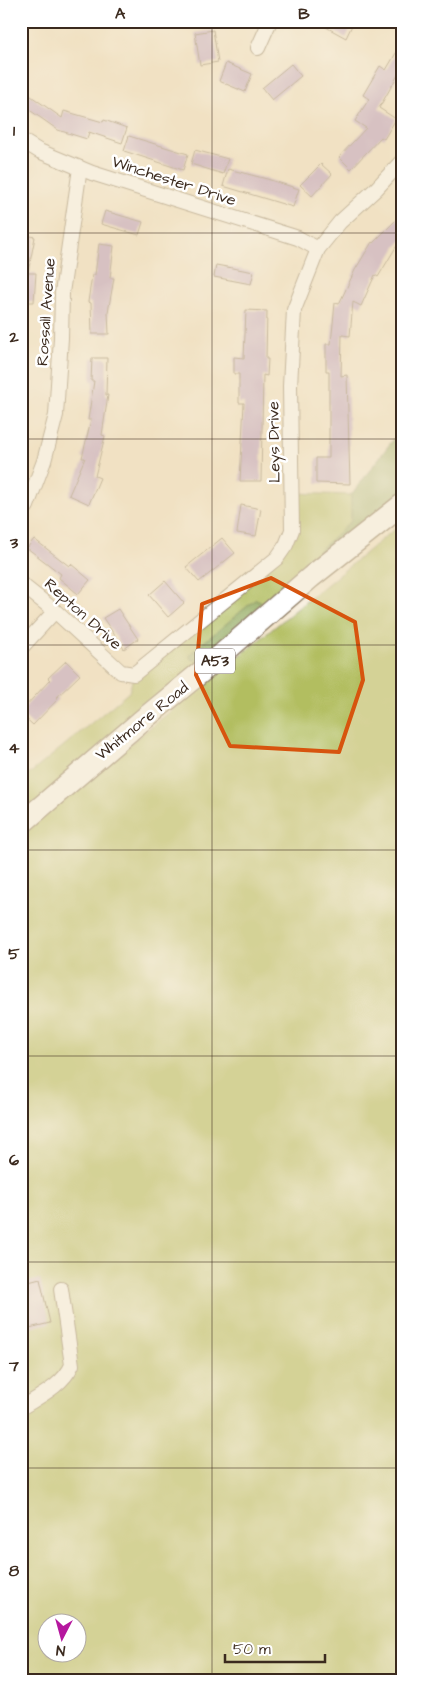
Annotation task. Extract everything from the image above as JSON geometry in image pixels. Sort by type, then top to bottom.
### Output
[{"type":"highway","name":"Whitmore Road","points":[[21,824],[311,577],[402,505]]},
{"type":"street","points":[[258,48],[270,21]]},
{"type":"street","name":"Winchester Drive","points":[[21,140],[39,151],[80,168],[298,238],[318,249]]},
{"type":"street","name":"Leys Drive","points":[[121,672],[134,674],[277,558],[286,546],[292,530],[290,386],[294,310],[318,249],[340,222],[376,189],[402,161]]},
{"type":"street","name":"Rossall Avenue","points":[[21,513],[27,506],[44,461],[56,415],[62,293],[80,168]]},
{"type":"street","name":"Repton Drive","points":[[21,584],[55,611],[121,672]]},
{"type":"street","points":[[21,648],[55,611]]},
{"type":"street","points":[[21,1408],[68,1375],[72,1364],[61,1289]]},
{"type":"highlighted area","points":[[271,578],[355,622],[363,680],[339,752],[230,746],[196,675],[202,604]]},
{"type":"green space","points":[[402,428],[402,505],[21,824],[21,781],[129,692],[134,674],[286,545],[293,493],[351,495]]},
{"type":"green space","points":[[402,428],[402,495],[312,570],[306,560],[351,521],[351,495]]},
{"type":"green space","points":[[402,523],[402,1680],[21,1680],[21,835],[69,792]]},
{"type":"green space","points":[[256,599],[262,602],[262,610],[203,659],[192,660],[190,657],[191,653]]},
{"type":"building","points":[[315,21],[354,21],[346,38]]},
{"type":"building","points":[[213,30],[218,62],[200,65],[195,33]]},
{"type":"building","points":[[402,43],[402,68],[379,108],[396,119],[384,139],[381,137],[351,169],[339,157],[366,128],[355,121],[369,99],[363,95],[380,66],[386,70]]},
{"type":"building","points":[[226,63],[252,74],[245,92],[219,81]]},
{"type":"building","points":[[291,64],[301,76],[272,100],[262,88]]},
{"type":"building","points":[[21,89],[62,118],[64,111],[103,122],[104,120],[127,128],[122,143],[89,132],[87,139],[58,130],[21,104]]},
{"type":"building","points":[[129,136],[188,154],[183,170],[124,151]]},
{"type":"building","points":[[195,150],[228,159],[223,174],[191,164]]},
{"type":"building","points":[[321,164],[332,174],[312,196],[300,185]]},
{"type":"building","points":[[228,169],[299,189],[293,207],[223,186]]},
{"type":"building","points":[[105,211],[143,222],[139,235],[101,224]]},
{"type":"building","points":[[402,214],[402,240],[378,277],[375,275],[361,306],[353,302],[350,336],[342,335],[341,376],[347,375],[350,484],[316,483],[316,458],[329,458],[329,371],[326,371],[326,344],[331,344],[335,303],[339,304],[355,270],[372,242]]},
{"type":"building","points":[[21,234],[35,237],[28,273],[36,273],[34,302],[21,302]]},
{"type":"building","points":[[99,244],[114,246],[110,278],[114,278],[108,312],[109,334],[92,334],[91,303],[88,302],[92,275],[95,275]]},
{"type":"building","points":[[216,265],[254,272],[251,284],[214,277]]},
{"type":"building","points":[[246,310],[267,311],[266,359],[268,359],[267,376],[263,375],[261,481],[240,481],[244,403],[239,403],[239,374],[234,374],[234,357],[244,358]]},
{"type":"building","points":[[92,358],[107,358],[106,395],[108,395],[102,435],[105,436],[95,476],[100,478],[89,504],[69,495],[85,458],[82,458],[91,420],[88,420],[94,381],[91,381]]},
{"type":"building","points":[[241,505],[261,509],[256,536],[237,533]]},
{"type":"building","points":[[222,538],[235,553],[199,582],[186,567]]},
{"type":"building","points":[[34,539],[69,566],[71,564],[90,580],[78,594],[59,578],[61,574],[27,548]]},
{"type":"building","points":[[165,581],[184,603],[168,617],[149,595]]},
{"type":"building","points":[[118,609],[138,639],[124,649],[103,618]]},
{"type":"building","points":[[66,661],[80,675],[56,698],[58,699],[33,725],[21,714],[21,711],[50,680],[48,678]]},
{"type":"building","points":[[40,1279],[50,1323],[21,1330],[21,1284]]}]
